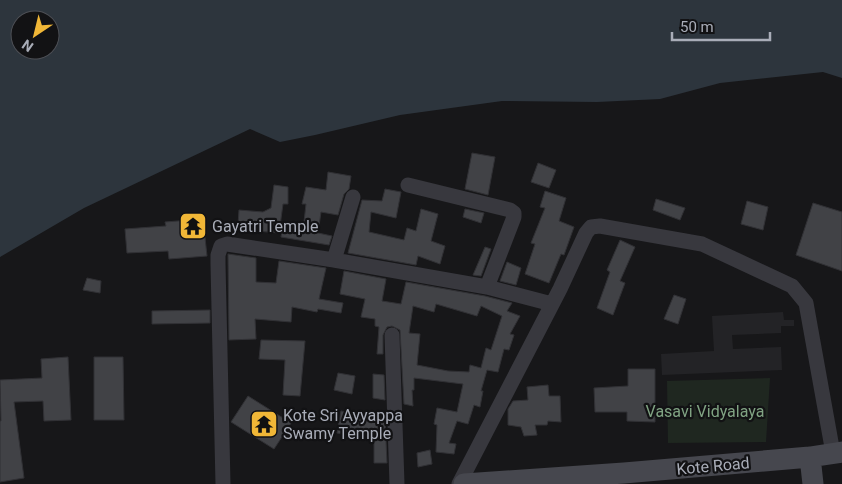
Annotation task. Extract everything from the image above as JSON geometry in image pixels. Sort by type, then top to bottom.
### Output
[{"type":"street","points":[[408,184],[510,210],[514,213],[487,287]]},
{"type":"street","points":[[334,260],[353,197]]},
{"type":"street","points":[[459,484],[552,304],[586,233],[592,227],[600,226],[702,244],[792,286],[806,303],[837,453]]},
{"type":"street","points":[[223,484],[218,264],[221,246],[227,244],[334,260],[487,287],[552,304]]},
{"type":"street","points":[[392,335],[397,484]]},
{"type":"street","name":"Kote Road","points":[[464,484],[810,458],[837,453]]},
{"type":"street","points":[[810,458],[814,484]]},
{"type":"shaded area","points":[[0,0],[842,0],[842,78],[823,72],[720,83],[660,99],[597,102],[502,101],[400,115],[280,142],[250,129],[84,208],[0,257]]},
{"type":"shaded area","name":"Vasavi Vidyalaya","points":[[783,312],[784,320],[794,320],[794,326],[781,326],[781,333],[732,335],[733,349],[781,347],[782,370],[662,375],[661,354],[714,351],[712,316]]},
{"type":"green space","name":"Vasavi Vidyalaya","points":[[770,378],[766,442],[668,443],[667,381]]},
{"type":"building","points":[[472,153],[495,157],[488,195],[465,189]]},
{"type":"building","points":[[538,163],[556,170],[549,188],[531,182]]},
{"type":"building","points":[[328,172],[351,176],[349,189],[344,194],[338,215],[321,212],[318,233],[332,236],[329,245],[281,237],[283,227],[303,231],[306,204],[302,204],[306,187],[326,190]]},
{"type":"building","points":[[274,185],[288,187],[288,204],[283,204],[279,233],[257,231],[257,228],[238,225],[239,210],[263,212],[271,208]]},
{"type":"building","points":[[385,189],[401,192],[396,218],[371,212],[369,232],[404,240],[407,228],[416,231],[421,209],[438,214],[431,241],[445,246],[440,264],[418,256],[416,265],[348,253],[362,200],[382,201]]},
{"type":"building","points":[[545,191],[566,198],[559,221],[574,227],[564,255],[561,254],[549,283],[525,274],[535,244],[531,243],[545,208],[540,207]]},
{"type":"building","points":[[656,199],[685,208],[680,220],[653,210]]},
{"type":"building","points":[[747,201],[768,207],[763,230],[741,224]]},
{"type":"building","points":[[813,203],[842,212],[842,271],[796,255]]},
{"type":"building","points":[[465,209],[484,213],[481,223],[463,217]]},
{"type":"building","points":[[203,219],[207,256],[169,259],[168,251],[127,253],[125,229],[166,226],[165,222]]},
{"type":"building","points":[[620,240],[635,247],[620,281],[625,283],[613,315],[597,308],[610,272],[607,270]]},
{"type":"building","points":[[485,247],[491,249],[481,276],[473,275]]},
{"type":"building","points":[[228,254],[256,258],[256,282],[276,283],[279,261],[326,268],[319,299],[343,303],[341,313],[318,309],[317,312],[292,307],[291,322],[255,319],[256,339],[229,340]]},
{"type":"building","points":[[507,262],[521,268],[516,285],[500,281]]},
{"type":"building","points":[[344,271],[386,279],[382,301],[401,304],[406,282],[485,296],[512,303],[507,311],[520,316],[510,334],[514,335],[509,350],[504,349],[498,372],[487,370],[481,391],[483,391],[480,407],[474,405],[468,424],[457,421],[449,443],[456,444],[454,454],[436,452],[437,425],[434,424],[437,408],[457,412],[463,384],[414,378],[414,390],[412,390],[413,406],[404,404],[400,330],[392,326],[387,327],[383,335],[383,354],[377,354],[379,327],[375,326],[375,319],[361,317],[365,299],[340,294]],"holes":[[[436,304],[477,316],[481,306],[502,316],[491,350],[486,348],[481,368],[470,365],[469,372],[448,371],[417,365],[420,334],[409,333],[413,306],[434,312]]]},
{"type":"building","points":[[87,278],[101,281],[100,293],[83,290]]},
{"type":"building","points":[[674,295],[686,299],[678,324],[664,319]]},
{"type":"building","points":[[210,310],[210,323],[152,324],[152,311]]},
{"type":"building","points":[[261,340],[305,341],[300,396],[283,395],[285,360],[259,359]]},
{"type":"building","points":[[68,357],[71,420],[44,421],[43,401],[14,402],[24,478],[0,482],[0,380],[42,378],[41,359]]},
{"type":"building","points":[[94,357],[123,357],[124,420],[94,420]]},
{"type":"building","points":[[628,369],[655,369],[655,422],[627,421],[627,412],[595,412],[594,388],[628,386]]},
{"type":"building","points":[[338,373],[355,376],[352,394],[334,390]]},
{"type":"building","points":[[373,374],[384,375],[385,400],[373,398]]},
{"type":"building","points":[[548,385],[549,396],[560,396],[561,422],[548,421],[547,425],[535,425],[537,435],[524,436],[521,427],[508,425],[508,409],[513,401],[528,400],[527,387]]},
{"type":"building","points":[[248,396],[291,423],[274,449],[231,422]]},
{"type":"building","points":[[341,411],[385,420],[387,463],[374,463],[374,440],[337,433]]},
{"type":"building","points":[[430,450],[432,464],[418,467],[417,453]]},
{"type":"place","name":"Gayatri Temple","points":[[193,226]]},
{"type":"place","name":"Kote Sri Ayyappa Swamy Temple","points":[[264,424]]}]
